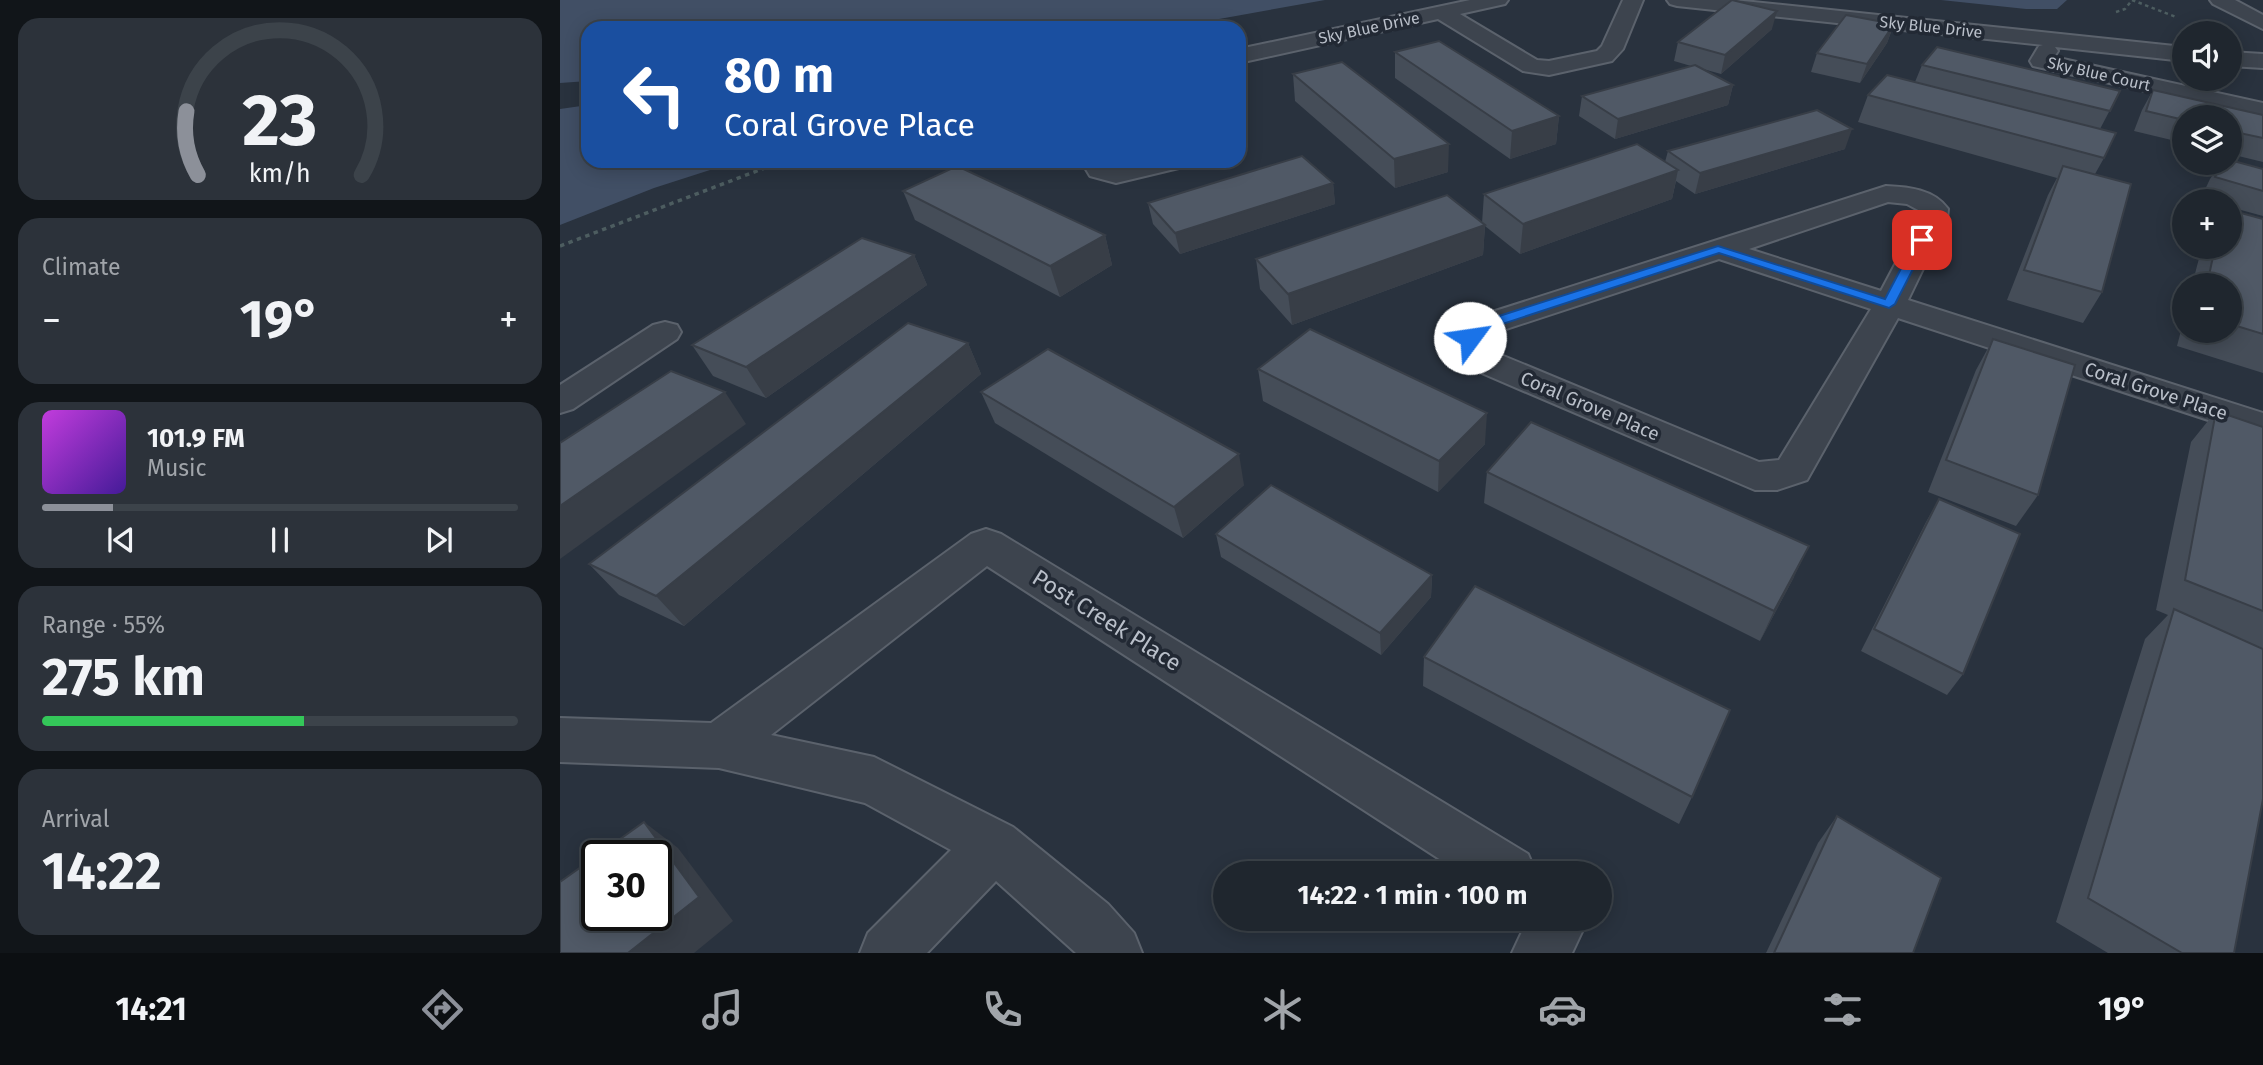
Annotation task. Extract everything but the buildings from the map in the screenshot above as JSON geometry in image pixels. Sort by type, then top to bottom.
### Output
[{"type":"street","name":"Sky Blue Drive","points":[[1246,55],[1498,0]]},
{"type":"street","points":[[1443,13],[1531,66],[1549,68],[1604,56],[1612,48],[1633,0]]},
{"type":"street","name":"Sky Blue Drive","points":[[1677,0],[2172,53]]},
{"type":"street","points":[[2220,0],[2263,23]]},
{"type":"street","name":"Sky Blue Court","points":[[2053,40],[2040,61],[2263,110]]},
{"type":"street","points":[[1987,50],[2040,61]]},
{"type":"street","points":[[2242,60],[2263,61]]},
{"type":"street","points":[[1098,168],[1115,175],[1144,168]]},
{"type":"street","name":"Coral Grove Place","points":[[1886,194],[1927,202],[1934,209],[1933,219],[1889,304],[1793,470],[1777,476],[1755,476],[1489,363],[1475,351],[1470,338],[1479,327],[1718,249],[1886,194]]},
{"type":"street","name":"Coral Grove Place","points":[[1718,249],[2263,426]]},
{"type":"street","points":[[560,401],[665,332]]},
{"type":"street","name":"Post Creek Place","points":[[719,746],[986,545],[1490,861]]},
{"type":"street","points":[[560,740],[719,746],[874,780],[994,845],[1088,924],[1114,953]]},
{"type":"street","points":[[888,953],[994,845]]},
{"type":"street","points":[[1540,953],[1553,931]]},
{"type":"path","points":[[560,246],[765,168]]},
{"type":"water","points":[[560,0],[1325,0],[1208,21],[581,21],[581,82],[560,83]]},
{"type":"water","points":[[1941,0],[2067,0],[2057,9],[2026,9]]},
{"type":"water","points":[[581,106],[581,168],[716,168],[654,188],[560,225],[560,109]]},
{"type":"route","points":[[1470,338],[1479,327],[1718,249],[1889,304],[1922,240]]}]
